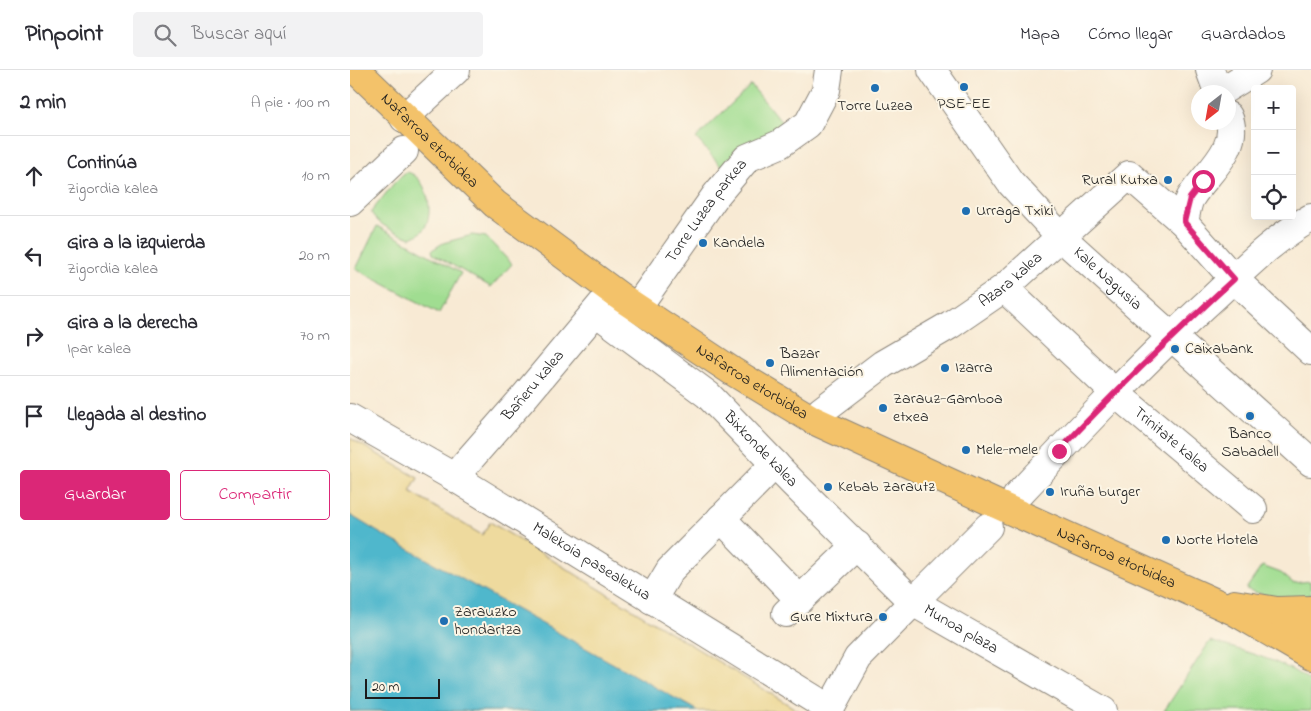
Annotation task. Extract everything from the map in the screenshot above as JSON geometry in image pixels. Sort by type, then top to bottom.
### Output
[{"type":"main road","name":"Nafarroa etorbidea","points":[[356,70],[494,204],[604,301],[732,371],[813,420],[1222,605]]},
{"type":"main road","points":[[1222,605],[1277,611],[1311,610]]},
{"type":"main road","points":[[1222,605],[1268,621],[1311,645]]},
{"type":"main road","points":[[1222,605],[1311,656]]},
{"type":"main road","points":[[1277,611],[1311,630]]},
{"type":"street","points":[[404,118],[456,70]]},
{"type":"street","name":"Torre Luzea parkea","points":[[645,296],[716,195],[747,158],[780,144],[808,124],[826,90],[828,70]]},
{"type":"street","name":"Kale Nagusia","points":[[932,70],[1010,182],[1061,237],[1311,462]]},
{"type":"street","points":[[1210,70],[1216,85]]},
{"type":"street","points":[[1231,85],[1256,70]]},
{"type":"street","points":[[1231,130],[1230,141],[1219,162],[1190,198],[1184,222],[1234,279],[1311,351]]},
{"type":"street","points":[[350,202],[404,151]]},
{"type":"street","name":"Azara kalea","points":[[821,410],[883,364],[950,325],[1004,288],[1130,175],[1184,222]]},
{"type":"street","points":[[1017,496],[1114,392],[1170,337],[1256,258],[1311,218]]},
{"type":"street","name":"Trinitate kalea","points":[[1004,288],[1114,392],[1253,510]]},
{"type":"street","name":"Bañeru kalea","points":[[454,478],[604,301]]},
{"type":"street","name":"Bixkonde kalea","points":[[604,301],[708,396],[913,602]]},
{"type":"street","name":"Malekoia pasealekua","points":[[350,418],[454,478],[829,710]]},
{"type":"street","points":[[652,600],[670,570],[775,464]]},
{"type":"street","points":[[721,518],[793,606],[857,545]]},
{"type":"street","points":[[913,602],[988,527]]},
{"type":"street","name":"Munoa plaza","points":[[829,710],[858,658],[913,602],[1103,711]]},
{"type":"green space","points":[[751,85],[783,124],[726,172],[696,138]]},
{"type":"green space","points":[[407,172],[419,180],[429,202],[428,218],[425,227],[420,233],[411,238],[383,225],[371,212],[395,182]]},
{"type":"green space","points":[[377,226],[461,273],[439,313],[356,269]]},
{"type":"green space","points":[[472,235],[486,237],[512,264],[491,287],[433,254],[432,250],[443,243]]},
{"type":"green space","points":[[1262,566],[1281,573],[1293,583],[1310,581],[1311,600],[1278,598],[1246,589]]},
{"type":"green space","points":[[1210,641],[1277,663],[1302,676],[1311,683],[1311,711],[1164,711]]},
{"type":"sand","points":[[350,438],[418,478],[410,492],[482,535],[490,522],[799,711],[350,711]]},
{"type":"water","name":"Zarauzko hondartza","points":[[350,515],[378,532],[698,711],[350,711]]},
{"type":"place","name":"PSE-EE","points":[[964,87]]},
{"type":"place","name":"Torre Luzea","points":[[875,88]]},
{"type":"place","name":"Rural Kutxa","points":[[1168,180]]},
{"type":"place","name":"Urraga Txiki","points":[[966,211]]},
{"type":"place","name":"Kandela","points":[[703,243]]},
{"type":"place","name":"Caixabank","points":[[1175,349]]},
{"type":"place","name":"Bazar Alimentación","points":[[770,363]]},
{"type":"place","name":"Izarra","points":[[945,368]]},
{"type":"place","name":"Zarauz-Gamboa etxea","points":[[883,408]]},
{"type":"place","name":"Banco Sabadell","points":[[1250,416]]},
{"type":"place","name":"Mele-mele","points":[[966,450]]},
{"type":"place","name":"Kebab Zarautz","points":[[828,487]]},
{"type":"place","name":"Iruña burger","points":[[1050,492]]},
{"type":"place","name":"Norte Hotela","points":[[1166,540]]},
{"type":"place","name":"Gure Mixtura","points":[[883,617]]},
{"type":"place","name":"Zarauzko hondartza","points":[[444,621]]},
{"type":"route","points":[[1059,451],[1114,392],[1170,337],[1234,279],[1184,222],[1190,198],[1203,181]]}]
